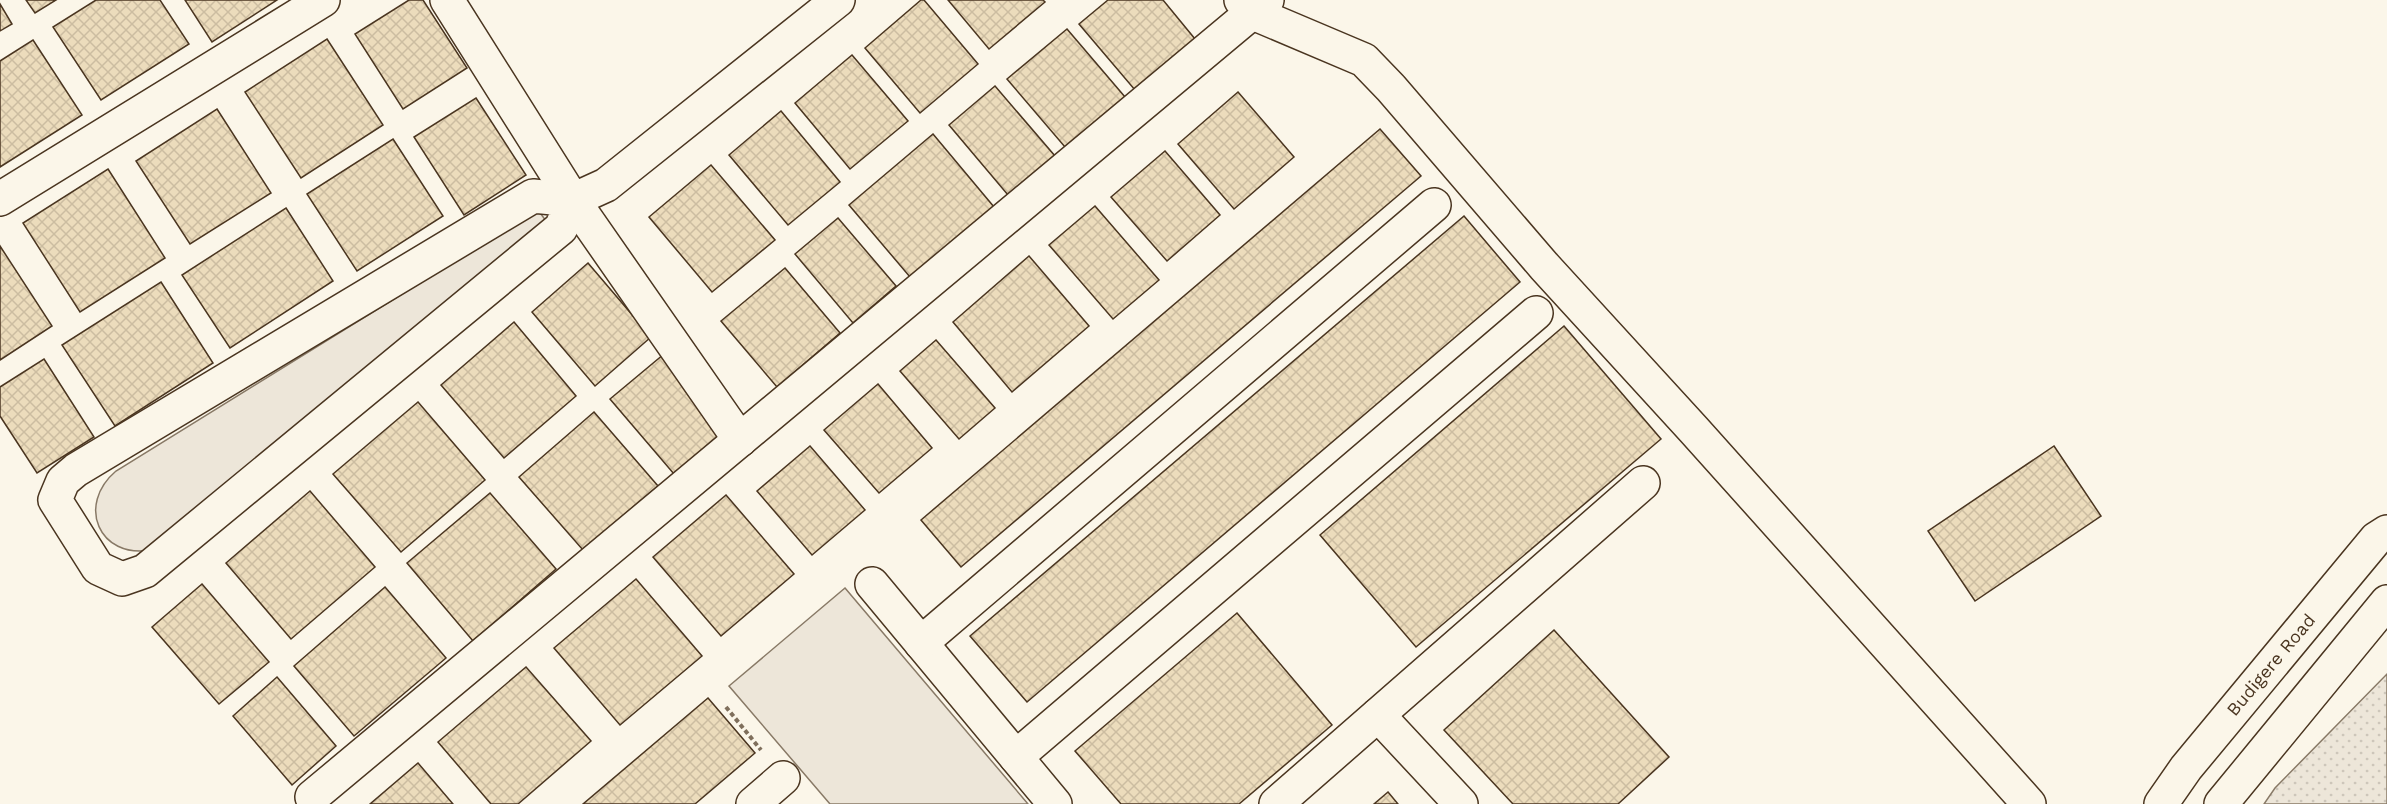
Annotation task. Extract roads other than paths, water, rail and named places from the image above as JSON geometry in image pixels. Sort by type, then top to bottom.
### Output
[{"type":"street","points":[[0,199],[323,0]]},
{"type":"street","points":[[447,0],[573,200],[740,440]]},
{"type":"street","points":[[573,200],[561,228],[145,571],[122,579],[98,568],[55,500],[63,482],[76,470],[533,196],[573,200],[606,185],[838,0]]},
{"type":"street","points":[[1282,0],[1292,32]]},
{"type":"street","points":[[312,797],[740,440],[1253,4],[1292,32],[1364,60],[1391,88],[1544,266],[2029,804]]},
{"type":"street","points":[[921,643],[1434,205]]},
{"type":"street","points":[[1016,757],[1536,313]]},
{"type":"street","points":[[1276,804],[1643,483]]},
{"type":"street","name":"Budigere Road","points":[[2161,804],[2186,768],[2376,539],[2387,532]]},
{"type":"street","points":[[872,584],[1055,804]]},
{"type":"street","points":[[2221,804],[2387,602]]},
{"type":"street","points":[[1378,715],[1461,804]]},
{"type":"street","points":[[753,804],[783,778]]}]
